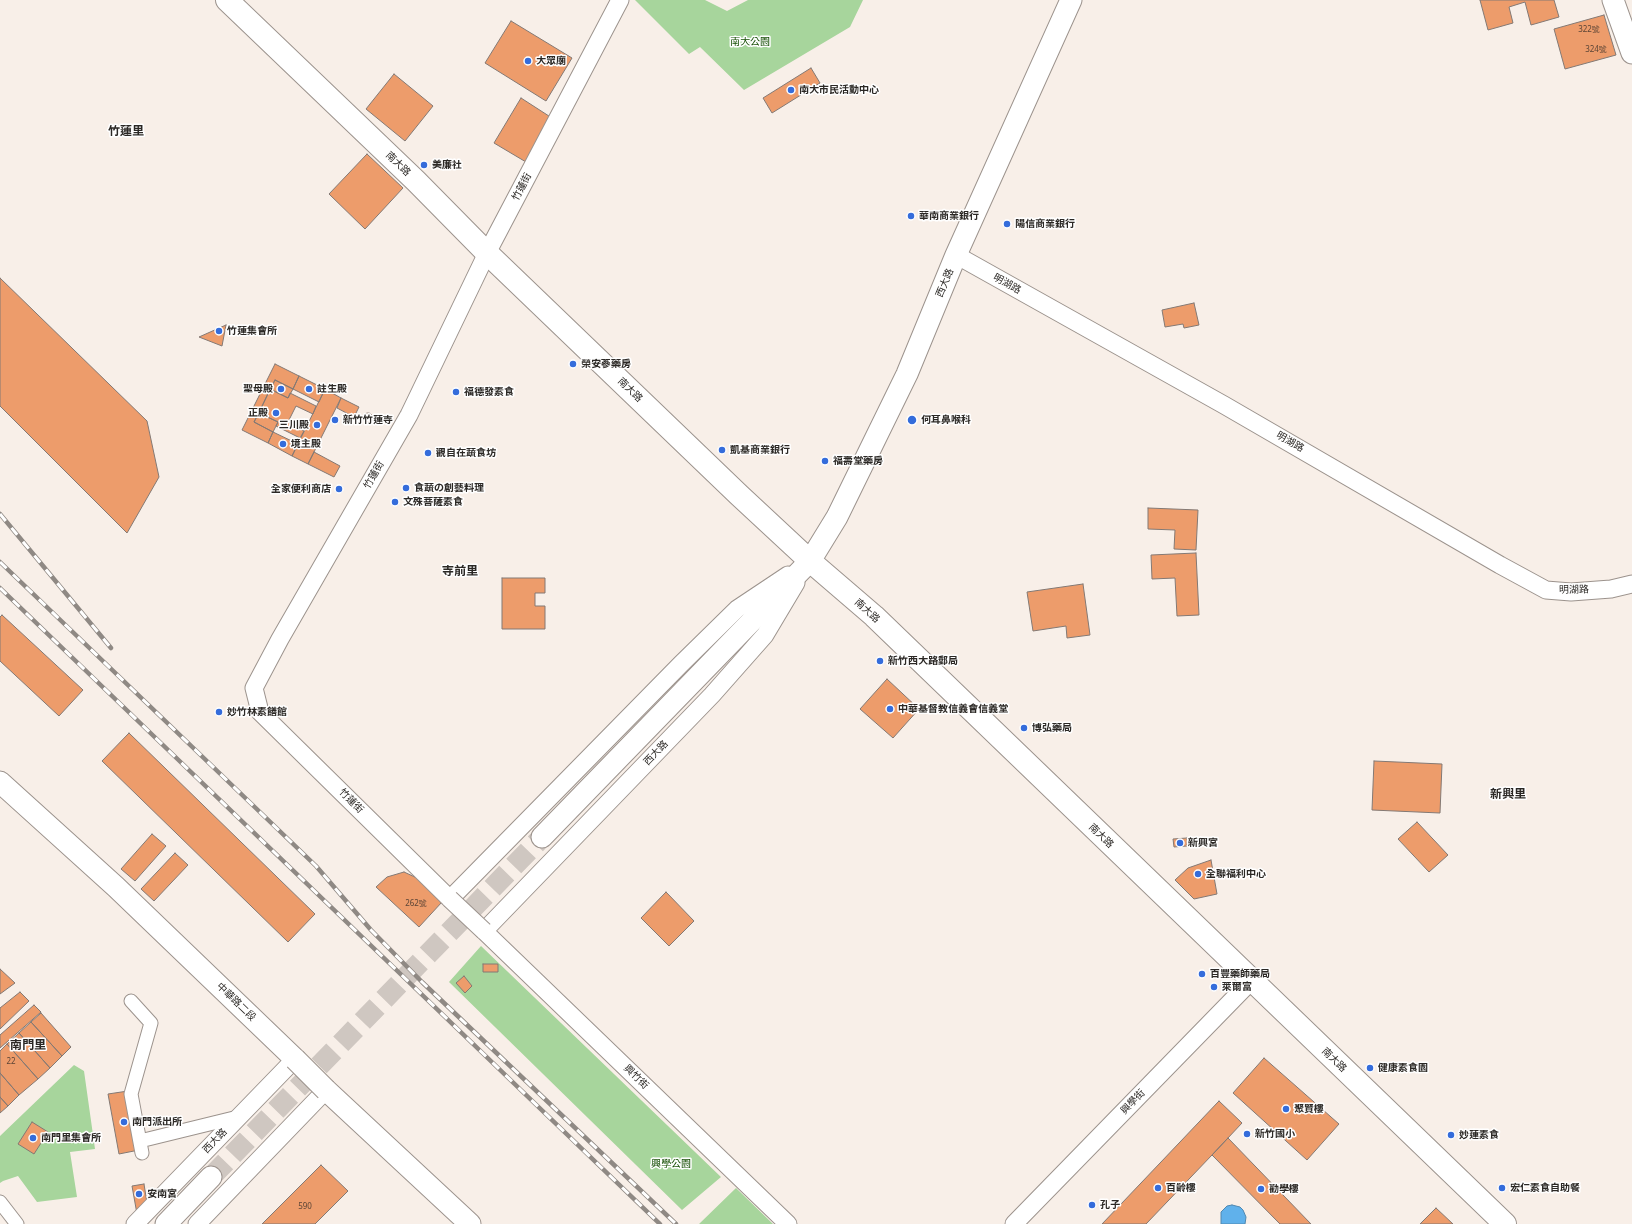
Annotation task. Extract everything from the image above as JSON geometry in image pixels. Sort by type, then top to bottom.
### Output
[{"type":"main road","name":"南大路","points":[[227,0],[416,181],[487,253],[810,561],[874,616],[1505,1224]]},
{"type":"street","name":"竹蓮街","points":[[484,931],[260,712],[254,688],[280,639],[409,415],[487,253],[620,0]]},
{"type":"street","name":"西大路","points":[[484,931],[712,694],[765,635],[837,517],[906,374],[956,255],[1071,0]]},
{"type":"street","points":[[1613,0],[1632,53]]},
{"type":"street","name":"明湖路","points":[[956,255],[1224,405],[1500,565],[1546,590],[1571,592],[1611,589],[1632,584]]},
{"type":"street","name":"西大路","points":[[542,837],[810,561]]},
{"type":"street","name":"西大路","points":[[450,898],[737,609],[810,561]]},
{"type":"street","name":"中華路二段","points":[[0,782],[105,878],[326,1090],[470,1224]]},
{"type":"street","name":"興竹街","points":[[484,931],[788,1224]]},
{"type":"street","name":"興學街","points":[[1014,1224],[1252,981]]},
{"type":"street","points":[[131,1001],[151,1023],[131,1094],[141,1147],[238,1117]]},
{"type":"street","name":"西大路","points":[[136,1224],[295,1059]]},
{"type":"street","points":[[197,1224],[326,1090]]},
{"type":"street","points":[[166,1224],[211,1177]]},
{"type":"street","points":[[0,1202],[17,1224]]},
{"type":"green space","name":"南大公園","points":[[635,0],[705,0],[727,11],[748,0],[863,0],[850,27],[744,90],[700,47],[689,54]]},
{"type":"green space","name":"興學公園","points":[[481,946],[721,1177],[682,1210],[449,982]]},
{"type":"green space","points":[[74,1065],[84,1071],[95,1149],[70,1152],[77,1197],[37,1202],[18,1176],[0,1183],[0,1136]]},
{"type":"green space","points":[[736,1188],[773,1224],[699,1224]]},
{"type":"water","points":[[1232,1205],[1240,1207],[1243,1210],[1246,1217],[1245,1224],[1221,1224],[1221,1212],[1227,1206]]},
{"type":"building","points":[[1480,0],[1554,0],[1559,17],[1531,25],[1525,2],[1509,7],[1513,23],[1488,30]]},
{"type":"building","points":[[1604,15],[1616,55],[1565,69],[1554,29]]},
{"type":"building","name":"大眾廟","points":[[511,21],[572,58],[546,101],[485,63]]},
{"type":"building","name":"南大市民活動中心","points":[[811,68],[820,83],[772,113],[763,98]]},
{"type":"building","points":[[394,74],[433,106],[405,141],[366,109]]},
{"type":"building","points":[[521,98],[552,118],[526,162],[494,143]]},
{"type":"building","points":[[367,154],[403,188],[365,229],[329,194]]},
{"type":"building","points":[[0,278],[147,421],[159,477],[127,533],[0,406]]},
{"type":"building","points":[[1194,303],[1199,325],[1184,328],[1183,324],[1165,327],[1162,310]]},
{"type":"building","name":"竹蓮集會所","points":[[226,325],[222,346],[199,337]]},
{"type":"building","points":[[275,364],[299,376],[293,389],[275,380],[254,422],[273,432],[268,443],[242,430]]},
{"type":"building","name":"註生殿","points":[[299,376],[325,389],[319,402],[293,389]]},
{"type":"building","name":"聖母殿","points":[[275,380],[293,389],[288,398],[270,389]]},
{"type":"building","name":"正殿","points":[[270,389],[288,398],[290,393],[316,406],[313,414],[296,406],[288,422],[304,431],[300,438],[276,426],[278,422],[259,413]]},
{"type":"building","name":"三川殿","points":[[325,389],[341,398],[308,464],[292,456]]},
{"type":"building","points":[[341,398],[359,407],[354,417],[337,408]]},
{"type":"building","points":[[259,413],[278,422],[273,432],[254,422]]},
{"type":"building","name":"新竹竹蓮寺","points":[[366,413],[370,413],[372,414],[372,422],[366,423],[363,420],[363,416]]},
{"type":"building","name":"境主殿","points":[[273,432],[298,444],[292,456],[268,443]]},
{"type":"building","points":[[314,452],[340,466],[334,477],[308,464]]},
{"type":"building","points":[[1148,508],[1198,510],[1196,550],[1174,549],[1175,530],[1148,529]]},
{"type":"building","points":[[1196,553],[1199,615],[1177,616],[1175,578],[1152,579],[1151,555]]},
{"type":"building","points":[[502,578],[545,578],[545,593],[535,593],[535,606],[545,606],[545,629],[502,629]]},
{"type":"building","points":[[1083,584],[1090,635],[1067,638],[1066,626],[1033,631],[1027,592]]},
{"type":"building","points":[[2,615],[83,690],[59,716],[0,661],[0,617]]},
{"type":"building","name":"中華基督教信義會信義堂","points":[[887,679],[919,709],[893,738],[860,709]]},
{"type":"building","points":[[129,733],[315,914],[288,942],[102,761]]},
{"type":"building","points":[[1374,761],[1442,764],[1440,813],[1372,810]]},
{"type":"building","points":[[1417,822],[1448,855],[1429,872],[1398,839]]},
{"type":"building","points":[[152,834],[166,846],[135,881],[121,869]]},
{"type":"building","name":"新興宮","points":[[1187,838],[1187,846],[1174,847],[1173,839]]},
{"type":"building","points":[[175,853],[188,865],[154,901],[141,889]]},
{"type":"building","name":"全聯福利中心","points":[[1211,860],[1217,894],[1194,899],[1175,880],[1188,868]]},
{"type":"building","points":[[404,872],[417,878],[442,902],[419,927],[376,887],[387,877]]},
{"type":"building","points":[[666,892],[694,921],[669,946],[641,918]]},
{"type":"building","points":[[483,964],[498,964],[498,972],[483,972]]},
{"type":"building","points":[[0,969],[15,983],[0,994]]},
{"type":"building","points":[[464,976],[472,986],[465,993],[456,983]]},
{"type":"building","points":[[20,992],[29,1001],[0,1029],[0,1008]]},
{"type":"building","points":[[34,1005],[41,1012],[0,1048],[0,1035]]},
{"type":"building","points":[[41,1013],[71,1047],[62,1056],[31,1022]]},
{"type":"building","points":[[31,1022],[62,1056],[50,1068],[19,1033]]},
{"type":"building","points":[[19,1033],[50,1068],[38,1079],[7,1044]]},
{"type":"building","points":[[7,1044],[38,1079],[19,1095],[0,1073],[0,1051]]},
{"type":"building","name":"聚賢樓","points":[[1264,1058],[1339,1124],[1307,1160],[1233,1093]]},
{"type":"building","points":[[0,1073],[19,1095],[8,1106],[0,1097]]},
{"type":"building","name":"南門派出所","points":[[128,1091],[139,1150],[119,1154],[108,1094]]},
{"type":"building","points":[[0,1097],[8,1106],[0,1113]]},
{"type":"building","name":"百齡樓","points":[[1219,1101],[1242,1123],[1212,1155],[1146,1224],[1102,1224]]},
{"type":"building","name":"南門里集會所","points":[[32,1122],[48,1132],[34,1154],[18,1144]]},
{"type":"building","name":"勸學樓","points":[[1228,1138],[1311,1224],[1280,1224],[1212,1155]]},
{"type":"building","points":[[321,1165],[348,1191],[315,1224],[262,1224]]},
{"type":"building","name":"安南宮","points":[[144,1184],[147,1203],[137,1214],[132,1186]]},
{"type":"building","points":[[1436,1208],[1453,1224],[1420,1224]]},
{"type":"tunnel","points":[[211,1177],[542,837]]},
{"type":"railway","points":[[0,514],[111,648]]},
{"type":"railway","points":[[0,562],[316,866],[371,930],[422,982],[676,1224]]},
{"type":"railway","points":[[0,588],[660,1224]]},
{"type":"place","name":"大眾廟","points":[[528,61]]},
{"type":"place","name":"南大市民活動中心","points":[[791,90]]},
{"type":"place","name":"美廉社","points":[[424,165]]},
{"type":"place","name":"華南商業銀行","points":[[911,216]]},
{"type":"place","name":"陽信商業銀行","points":[[1007,224]]},
{"type":"place","name":"竹蓮集會所","points":[[219,331]]},
{"type":"place","name":"榮安蔘藥房","points":[[573,364]]},
{"type":"place","name":"聖母殿","points":[[281,389]]},
{"type":"place","name":"註生殿","points":[[309,389]]},
{"type":"place","name":"福德發素食","points":[[456,392]]},
{"type":"place","name":"正殿","points":[[276,413]]},
{"type":"place","name":"新竹竹蓮寺","points":[[335,420]]},
{"type":"place","name":"何耳鼻喉科","points":[[912,420]]},
{"type":"place","name":"三川殿","points":[[317,425]]},
{"type":"place","name":"境主殿","points":[[283,444]]},
{"type":"place","name":"凱基商業銀行","points":[[722,450]]},
{"type":"place","name":"觀自在蔬食坊","points":[[428,453]]},
{"type":"place","name":"福壽堂藥房","points":[[825,461]]},
{"type":"place","name":"食蔬の創藝料理","points":[[406,488]]},
{"type":"place","name":"全家便利商店","points":[[339,489]]},
{"type":"place","name":"文殊菩薩素食","points":[[395,502]]},
{"type":"place","name":"新竹西大路郵局","points":[[880,661]]},
{"type":"place","name":"中華基督教信義會信義堂","points":[[890,709]]},
{"type":"place","name":"妙竹林素饍館","points":[[219,712]]},
{"type":"place","name":"博弘藥局","points":[[1024,728]]},
{"type":"place","name":"新興宮","points":[[1180,843]]},
{"type":"place","name":"全聯福利中心","points":[[1198,874]]},
{"type":"place","name":"百豐藥師藥局","points":[[1202,974]]},
{"type":"place","name":"萊爾富","points":[[1214,987]]},
{"type":"place","name":"健康素食園","points":[[1370,1068]]},
{"type":"place","name":"聚賢樓","points":[[1286,1109]]},
{"type":"place","name":"南門派出所","points":[[124,1122]]},
{"type":"place","name":"新竹國小","points":[[1247,1134]]},
{"type":"place","name":"妙蓮素食","points":[[1451,1135]]},
{"type":"place","name":"南門里集會所","points":[[33,1138]]},
{"type":"place","name":"百齡樓","points":[[1158,1188]]},
{"type":"place","name":"宏仁素食自助餐","points":[[1502,1188]]},
{"type":"place","name":"勸學樓","points":[[1261,1189]]},
{"type":"place","name":"安南宮","points":[[139,1194]]},
{"type":"place","name":"孔子","points":[[1092,1205]]},
{"type":"district","name":"竹蓮里","points":[[126,132]]},
{"type":"district","name":"寺前里","points":[[460,572]]},
{"type":"district","name":"新興里","points":[[1508,795]]},
{"type":"district","name":"南門里","points":[[28,1046]]}]
